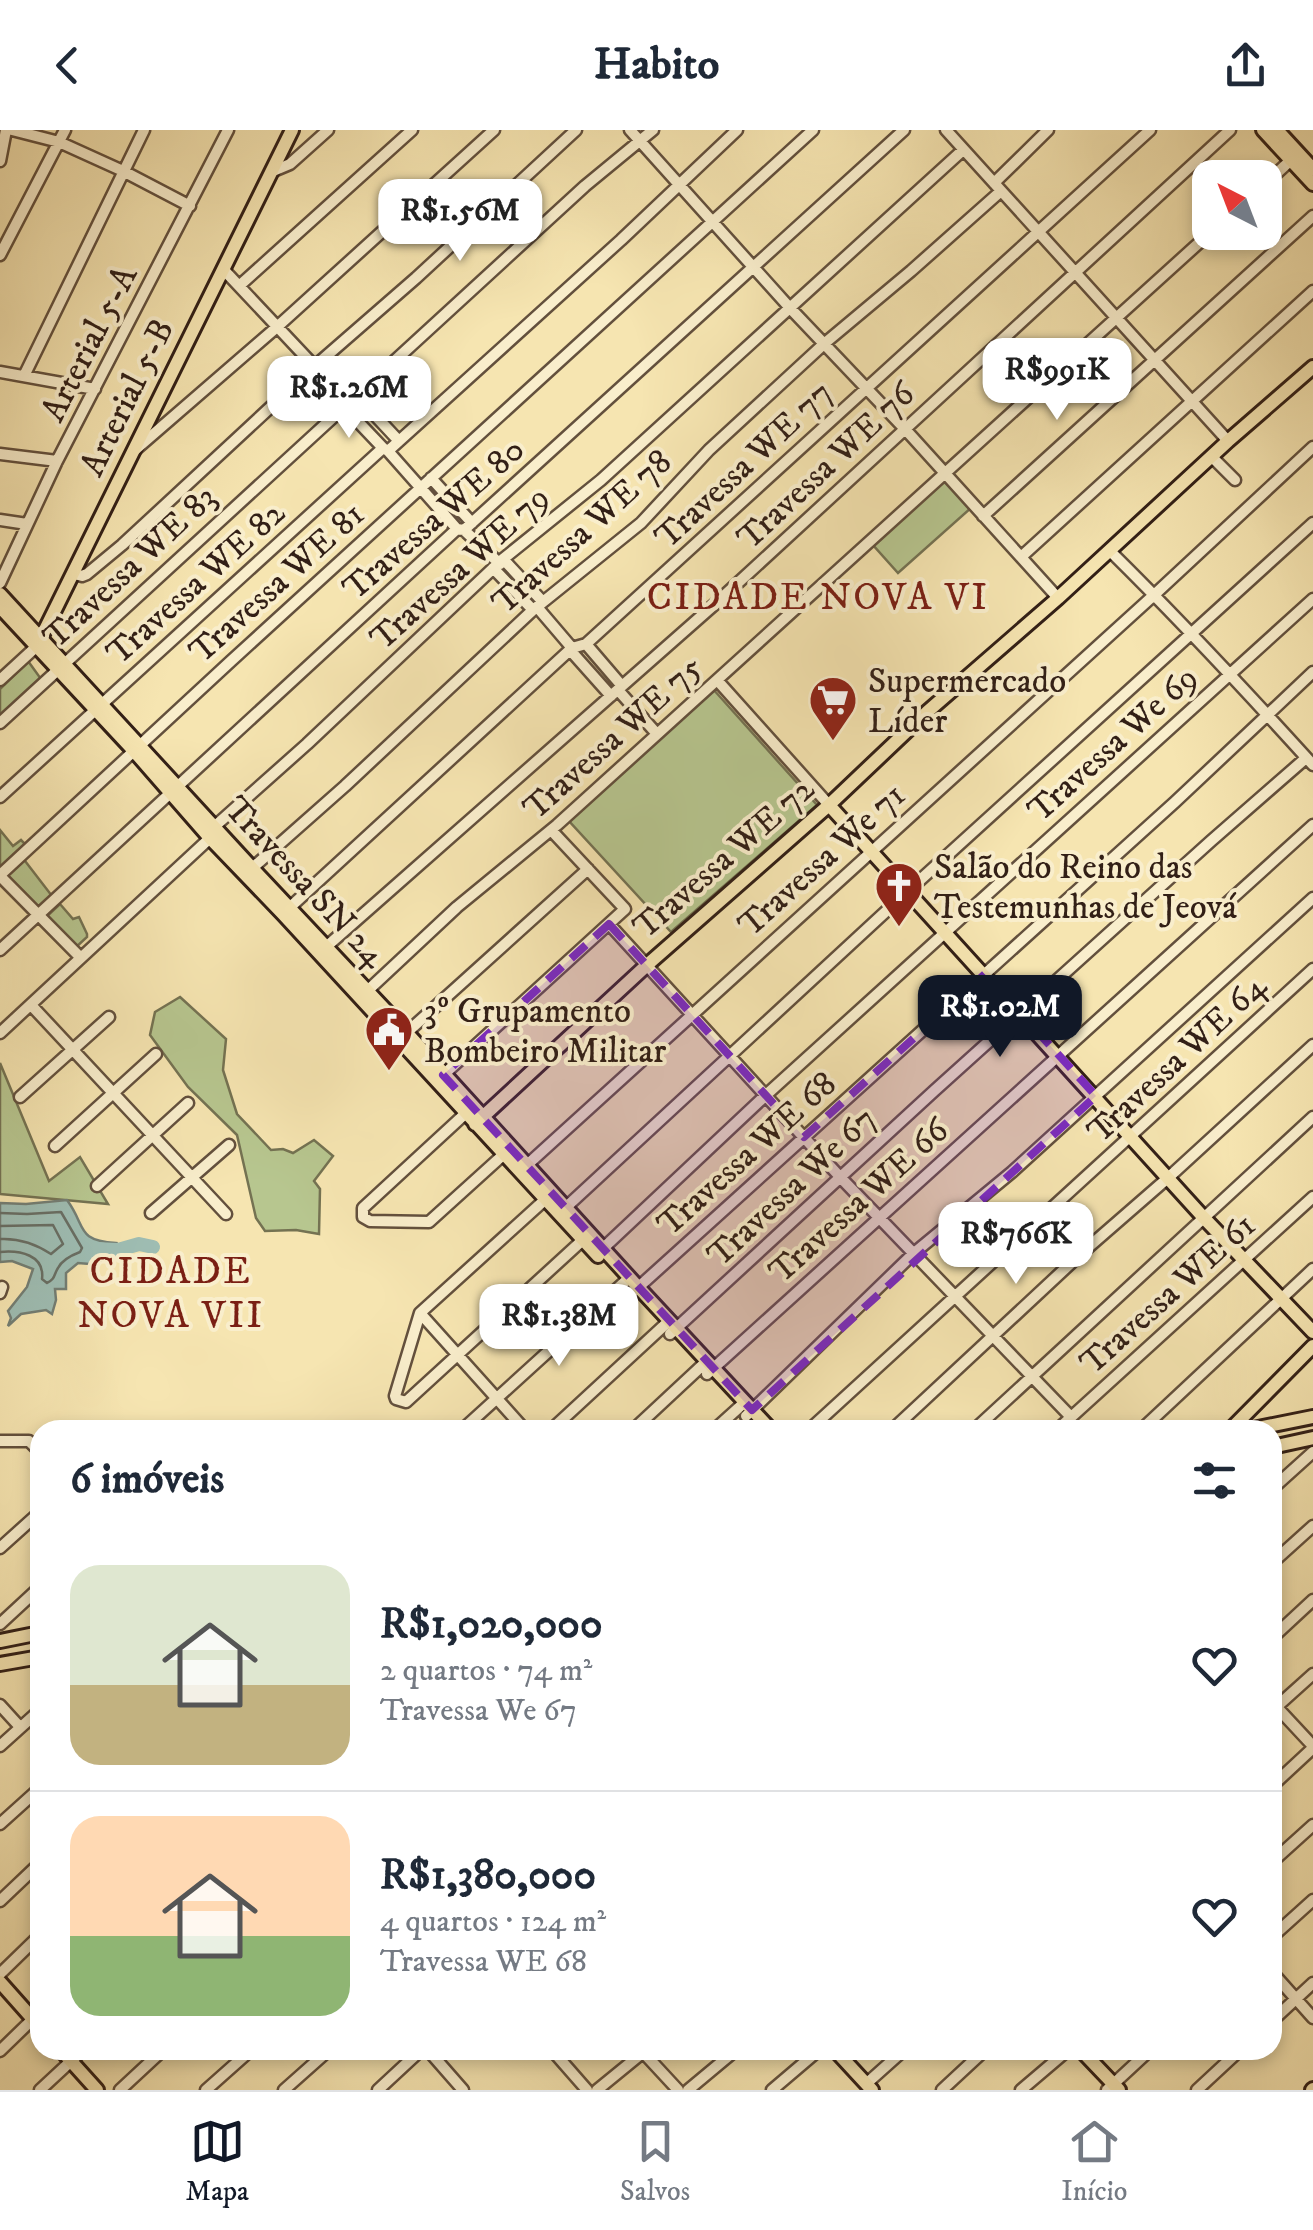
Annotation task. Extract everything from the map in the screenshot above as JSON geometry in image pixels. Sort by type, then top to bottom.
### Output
[{"type":"main road","name":"Arterial 5-B","points":[[40,642],[292,130]]},
{"type":"main road","points":[[1263,130],[1305,161]]},
{"type":"main road","points":[[1277,130],[1305,161],[1313,184]]},
{"type":"main road","points":[[1058,598],[1313,367]]},
{"type":"main road","name":"Travessa SN 24","points":[[0,594],[212,833],[403,1036],[504,1154],[549,1196],[752,1420]]},
{"type":"main road","name":"Travessa WE 72","points":[[474,1118],[1058,598]]},
{"type":"main road","name":"Travessa SN 24","points":[[0,607],[40,642]]},
{"type":"main road","points":[[829,805],[1204,1218],[1313,1332]]},
{"type":"main road","name":"Travessa SN 24","points":[[474,1118],[526,1165],[549,1196]]},
{"type":"main road","points":[[1240,1420],[1313,1346]]},
{"type":"main road","name":"Travessa SN 24","points":[[745,1409],[759,1420]]},
{"type":"main road","points":[[1282,1424],[1313,1418]]},
{"type":"main road","points":[[1282,1444],[1313,1438]]},
{"type":"main road","points":[[0,1640],[30,1634]]},
{"type":"main road","points":[[0,1664],[30,1659]]},
{"type":"main road","points":[[0,1982],[30,2011]]},
{"type":"main road","points":[[844,2060],[869,2087]]},
{"type":"main road","points":[[1089,2060],[1113,2088]]},
{"type":"main road","points":[[71,2062],[97,2090]]},
{"type":"street","points":[[0,161],[9,130],[59,142],[190,206]]},
{"type":"street","points":[[0,255],[65,130]]},
{"type":"street","points":[[24,376],[144,130]]},
{"type":"street","name":"Arterial 5-A","points":[[0,583],[228,130]]},
{"type":"street","points":[[271,172],[290,164],[328,130]]},
{"type":"street","points":[[238,286],[412,130]]},
{"type":"street","points":[[130,454],[494,130]]},
{"type":"street","points":[[74,574],[87,574],[122,545],[576,130]]},
{"type":"street","points":[[630,130],[1058,598]]},
{"type":"street","name":"Travessa WE 83","points":[[0,724],[585,186],[653,130]]},
{"type":"street","name":"Travessa WE 82","points":[[0,797],[738,130]]},
{"type":"street","name":"Travessa WE 81","points":[[0,875],[814,130]]},
{"type":"street","name":"Travessa WE 80","points":[[0,950],[173,789],[904,130]]},
{"type":"street","points":[[946,130],[1228,441]]},
{"type":"street","name":"Travessa WE 78","points":[[249,872],[538,606],[641,523],[709,450],[825,343],[911,272],[998,187],[1048,130]]},
{"type":"street","name":"Travessa WE 77","points":[[286,910],[571,649],[586,644],[1150,130]]},
{"type":"street","name":"Travessa WE 76","points":[[325,953],[1230,130]]},
{"type":"street","name":"Travessa WE 79","points":[[0,1033],[499,563],[602,480],[963,150]]},
{"type":"street","points":[[1282,174],[1305,161]]},
{"type":"street","points":[[983,516],[1313,216]]},
{"type":"street","name":"Travessa WE 75","points":[[364,994],[457,907],[551,830],[1192,250]]},
{"type":"street","points":[[223,270],[350,402],[398,440]]},
{"type":"street","points":[[1021,557],[1313,291]]},
{"type":"street","points":[[0,372],[95,389]]},
{"type":"street","points":[[350,402],[420,488],[499,563],[571,649],[657,734]]},
{"type":"street","points":[[1154,594],[1313,446]]},
{"type":"street","points":[[0,454],[58,462]]},
{"type":"street","points":[[1212,457],[1235,480]]},
{"type":"street","points":[[431,478],[464,527]]},
{"type":"street","points":[[0,520],[28,524]]},
{"type":"street","points":[[562,1210],[1313,523]]},
{"type":"street","points":[[1110,551],[1310,762]]},
{"type":"street","name":"Travessa We 71","points":[[526,1165],[1154,594]]},
{"type":"street","name":"Travessa We 69","points":[[600,1252],[766,1094],[1313,599]]},
{"type":"street","name":"Arterial 5-B","points":[[0,680],[40,642]]},
{"type":"street","points":[[586,644],[617,691]]},
{"type":"street","points":[[985,974],[1313,672]]},
{"type":"street","points":[[717,680],[829,805]]},
{"type":"street","name":"Travessa We 67","points":[[563,1420],[841,1178],[1211,841],[1310,762]]},
{"type":"street","name":"Travessa WE 66","points":[[707,1367],[880,1217],[1313,825]]},
{"type":"street","points":[[403,1036],[588,869],[551,830]]},
{"type":"street","name":"Travessa WE 72","points":[[440,1078],[624,912],[588,869]]},
{"type":"street","points":[[0,875],[81,958]]},
{"type":"street","points":[[729,1420],[914,1253],[1012,1172],[1313,898]]},
{"type":"street","points":[[609,924],[841,1178],[1071,1417]]},
{"type":"street","name":"Travessa WE 64","points":[[821,1420],[1313,969]]},
{"type":"street","name":"Travessa WE 68","points":[[473,1420],[804,1138],[985,974]]},
{"type":"street","points":[[31,1005],[226,1214]]},
{"type":"street","points":[[20,1097],[109,1016]]},
{"type":"street","points":[[903,1420],[1313,1045]]},
{"type":"street","points":[[55,1146],[156,1054]]},
{"type":"street","points":[[98,1186],[188,1102]]},
{"type":"street","name":"Travessa WE 72","points":[[474,1118],[363,1208],[363,1217],[370,1222],[429,1222],[504,1154]]},
{"type":"street","points":[[985,1420],[1313,1118]]},
{"type":"street","points":[[151,1213],[228,1144]]},
{"type":"street","points":[[549,1196],[420,1313],[395,1396],[406,1402],[586,1237]]},
{"type":"street","name":"Travessa WE 61","points":[[1068,1420],[1313,1197]]},
{"type":"street","points":[[1152,1420],[1313,1269]]},
{"type":"street","points":[[420,1313],[516,1420]]},
{"type":"street","points":[[644,1420],[707,1367]]},
{"type":"street","points":[[0,1441],[30,1443]]},
{"type":"street","points":[[1282,1480],[1313,1452]]},
{"type":"street","points":[[0,1548],[30,1521]]},
{"type":"street","points":[[1282,1554],[1313,1526]]},
{"type":"street","points":[[0,1624],[30,1597]]},
{"type":"street","points":[[1282,1629],[1313,1600]]},
{"type":"street","points":[[1282,1699],[1313,1674]]},
{"type":"street","points":[[0,1705],[20,1727]]},
{"type":"street","points":[[1282,1714],[1313,1747],[1282,1776]]},
{"type":"street","points":[[0,1728],[5,1741],[30,1718]]},
{"type":"street","points":[[0,1824],[30,1797]]},
{"type":"street","points":[[1282,1853],[1313,1826]]},
{"type":"street","points":[[0,1902],[30,1873]]},
{"type":"street","points":[[1282,1928],[1313,1900]]},
{"type":"street","points":[[0,1974],[30,1945]]},
{"type":"street","points":[[1282,1983],[1313,2018]]},
{"type":"street","points":[[1282,2011],[1313,1983]]},
{"type":"street","points":[[0,2051],[30,2026]]},
{"type":"street","points":[[120,2090],[152,2060]]},
{"type":"street","points":[[206,2090],[240,2060]]},
{"type":"street","points":[[284,2090],[317,2060]]},
{"type":"street","points":[[378,2090],[410,2060]]},
{"type":"street","points":[[437,2060],[463,2090]]},
{"type":"street","points":[[561,2060],[588,2090]]},
{"type":"street","points":[[597,2090],[632,2060]]},
{"type":"street","points":[[651,2060],[678,2090]]},
{"type":"street","points":[[688,2090],[724,2060]]},
{"type":"street","points":[[772,2090],[808,2060]]},
{"type":"street","points":[[869,2087],[895,2060]]},
{"type":"street","points":[[942,2090],[975,2060]]},
{"type":"street","points":[[1020,2090],[1056,2060]]},
{"type":"street","points":[[1113,2088],[1140,2060]]},
{"type":"street","points":[[1196,2090],[1229,2060]]},
{"type":"street","points":[[40,2090],[71,2062]]},
{"type":"highlighted area","points":[[609,924],[804,1137],[985,974],[1096,1096],[752,1410],[443,1075]]},
{"type":"green space","points":[[945,479],[972,507],[898,573],[873,545]]},
{"type":"green space","points":[[28,661],[41,679],[0,717],[0,689]]},
{"type":"green space","points":[[713,689],[817,805],[671,932],[569,821]]},
{"type":"green space","points":[[0,830],[13,846],[21,840],[27,846],[0,876]]},
{"type":"green space","points":[[22,857],[52,896],[36,909],[5,876]]},
{"type":"green space","points":[[60,904],[73,919],[79,917],[87,934],[74,949],[45,918]]},
{"type":"green space","points":[[180,997],[226,1039],[223,1070],[237,1114],[271,1150],[293,1153],[314,1140],[333,1156],[314,1181],[320,1189],[319,1234],[265,1231],[256,1218],[237,1135],[188,1087],[150,1035],[155,1012]]},
{"type":"green space","points":[[0,1063],[49,1181],[80,1157],[108,1204],[0,1194]]},
{"type":"water","points":[[67,1200],[88,1235],[116,1243],[106,1260],[78,1263],[66,1273],[66,1289],[55,1289],[52,1314],[46,1310],[21,1314],[8,1326],[8,1311],[27,1287],[33,1269],[12,1261],[0,1262],[0,1203]]},
{"type":"waterway","points":[[95,1249],[118,1250],[139,1244],[153,1247]]},
{"type":"place","name":"Supermercado Líder","points":[[833,742]]},
{"type":"place","name":"Salão do Reino das Testemunhas de Jeová","points":[[899,928]]},
{"type":"place","name":"3º Grupamento Bombeiro Militar","points":[[389,1072]]},
{"type":"district","name":"CIDADE NOVA VI","points":[[818,596]]},
{"type":"district","name":"CIDADE NOVA VII","points":[[171,1292]]}]
